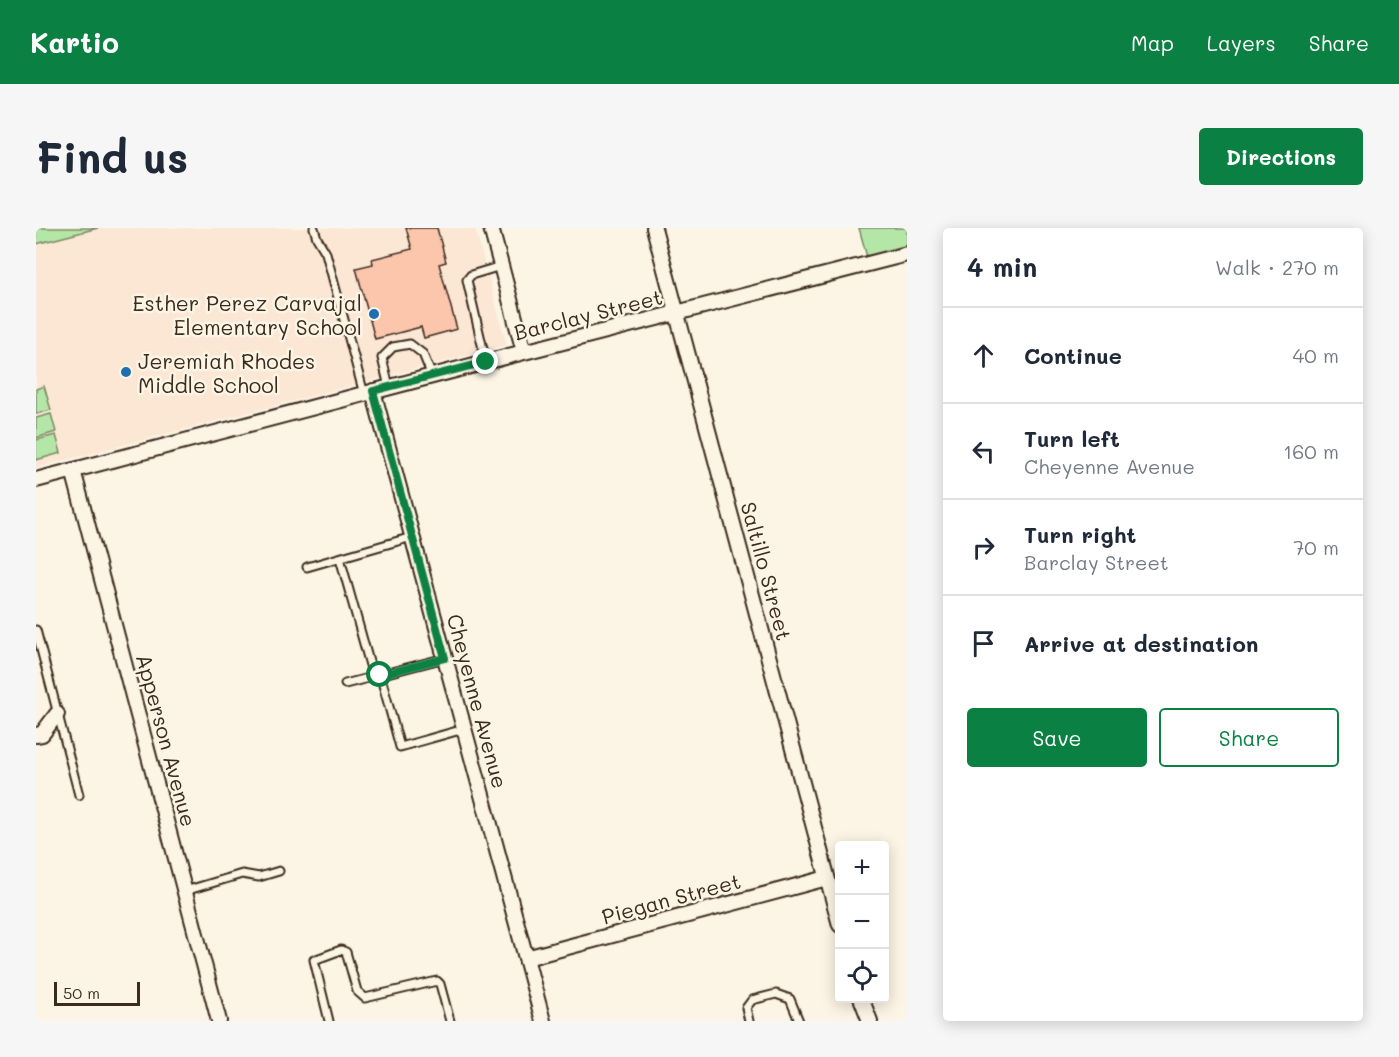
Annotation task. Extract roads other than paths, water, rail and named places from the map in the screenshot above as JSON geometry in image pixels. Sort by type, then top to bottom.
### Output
[{"type":"street","points":[[491,228],[524,352]]},
{"type":"street","name":"Saltillo Street","points":[[654,228],[835,907]]},
{"type":"street","name":"Barclay Street","points":[[36,480],[907,254]]},
{"type":"street","name":"Cheyenne Avenue","points":[[369,393],[412,537],[543,1021]]},
{"type":"street","name":"Apperson Avenue","points":[[73,470],[219,1021]]},
{"type":"street","points":[[36,735],[42,734],[57,714]]},
{"type":"street","name":"Piegan Street","points":[[526,958],[827,878]]},
{"type":"street","points":[[863,1003],[870,1021]]},
{"type":"lane","points":[[314,228],[326,253],[369,393]]},
{"type":"lane","points":[[486,362],[467,280],[471,275],[501,266]]},
{"type":"lane","points":[[389,387],[382,358],[393,347],[410,344],[423,354],[432,376]]},
{"type":"lane","points":[[307,567],[412,537]]},
{"type":"lane","points":[[340,558],[400,747],[464,729]]},
{"type":"lane","points":[[36,630],[79,795]]},
{"type":"lane","points":[[345,684],[445,658]]},
{"type":"lane","points":[[185,891],[242,874],[259,877],[279,871]]},
{"type":"lane","points":[[329,1021],[314,960],[341,950],[346,952],[360,996],[365,998],[437,981],[440,984],[450,1021]]},
{"type":"lane","points":[[749,1021],[746,1008],[752,1000],[776,994],[790,999],[798,1021]]},
{"type":"place","name":"Esther Perez Carvajal Elementary School","points":[[374,314]]},
{"type":"place","name":"Jeremiah Rhodes Middle School","points":[[126,372]]}]
